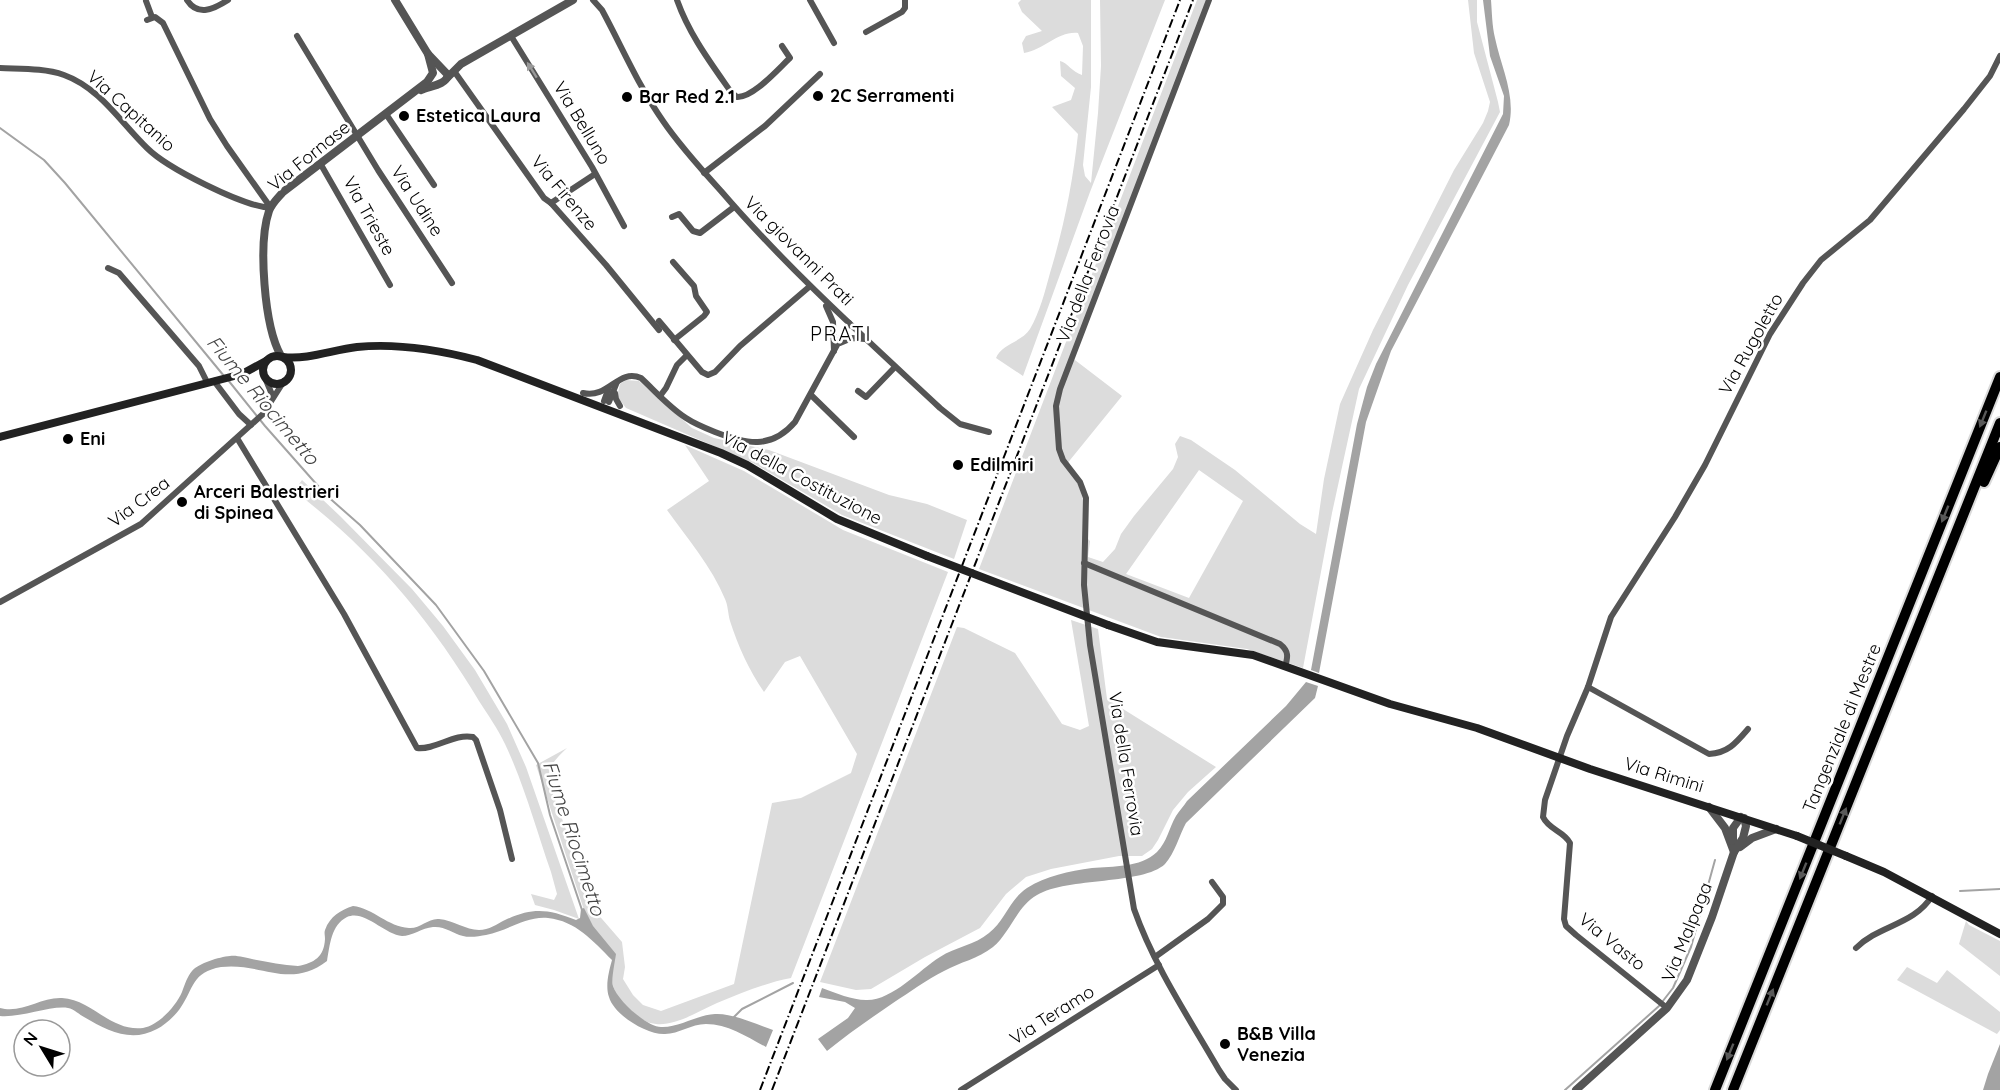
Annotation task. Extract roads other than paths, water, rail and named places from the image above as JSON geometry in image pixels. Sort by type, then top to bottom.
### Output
[{"type":"highway","name":"Tangenziale di Mestre","points":[[1715,1090],[2000,377]]},
{"type":"highway","name":"Tangenziale di Mestre","points":[[1733,1090],[2000,423]]},
{"type":"highway","points":[[1959,526],[1969,514],[2000,447]]},
{"type":"main road","name":"Via della Costituzione","points":[[282,357],[312,356],[359,347],[409,348],[445,352],[477,360],[605,404],[747,465],[848,525],[1108,625],[1157,642],[1236,652],[1305,674]]},
{"type":"main road","name":"Via della Costituzione","points":[[287,378],[312,356]]},
{"type":"main road","points":[[0,437],[242,374],[267,359],[282,357],[290,366],[287,378],[277,384],[265,378],[242,374]]},
{"type":"main road","points":[[265,378],[263,367],[267,359]]},
{"type":"main road","points":[[541,383],[552,382],[583,393]]},
{"type":"main road","points":[[620,406],[657,423],[664,430]]},
{"type":"main road","name":"Via Rimini","points":[[1305,674],[1390,704],[1477,728],[1559,759],[1797,836],[1884,872],[2000,934]]},
{"type":"street","points":[[187,0],[191,6],[202,11],[209,10],[228,0]]},
{"type":"street","points":[[395,0],[428,54],[447,72],[447,78]]},
{"type":"street","name":"Via Fornase","points":[[282,357],[274,338],[264,280],[266,236],[271,208],[283,192],[414,93],[436,70],[461,64],[574,0]]},
{"type":"street","points":[[593,0],[602,10]]},
{"type":"street","points":[[599,0],[602,10]]},
{"type":"street","points":[[677,0],[684,21],[698,45],[730,92],[736,97],[743,97],[757,88],[790,58],[782,46]]},
{"type":"street","points":[[810,0],[834,43]]},
{"type":"street","points":[[866,32],[902,12],[905,8],[905,0]]},
{"type":"street","name":"Via della Ferrovia","points":[[1209,0],[1060,389],[1056,406],[1059,449],[1063,460],[1080,482],[1086,498],[1084,585],[1090,645],[1134,909],[1143,935],[1159,965],[1219,1070],[1236,1090]]},
{"type":"street","points":[[146,1],[149,19],[159,19],[163,23],[210,119],[271,208]]},
{"type":"street","name":"Via giovanni Prati","points":[[602,10],[656,111],[704,173],[734,207],[809,287],[895,367],[960,424],[988,432]]},
{"type":"street","name":"Via Udine","points":[[297,36],[357,136],[452,283]]},
{"type":"street","name":"Via Belluno","points":[[511,36],[624,226]]},
{"type":"street","points":[[428,54],[438,83]]},
{"type":"street","name":"Via Rugoletto","points":[[1559,759],[1588,687],[1611,617],[1675,517],[1705,465],[1770,334],[1821,260],[1870,220],[1990,76],[2000,56]]},
{"type":"street","name":"Via Fornase","points":[[414,93],[443,83],[461,64]]},
{"type":"street","name":"Via Capitanio","points":[[0,68],[53,72],[76,81],[110,107],[145,147],[164,162],[233,197],[271,208]]},
{"type":"street","name":"Via Firenze","points":[[454,71],[544,198],[606,265],[659,330]]},
{"type":"street","points":[[704,173],[765,126],[820,74]]},
{"type":"street","points":[[386,114],[434,185]]},
{"type":"street","name":"Via Trieste","points":[[320,163],[390,285]]},
{"type":"street","points":[[551,203],[595,174]]},
{"type":"street","points":[[672,217],[679,214],[693,231],[700,233],[734,207]]},
{"type":"street","points":[[673,262],[694,286],[696,296],[707,312],[674,340]]},
{"type":"street","points":[[108,268],[119,273],[214,381],[239,414],[252,425]]},
{"type":"street","points":[[659,321],[702,372],[708,375],[715,372],[740,346],[809,287]]},
{"type":"street","points":[[822,298],[833,322],[837,341]]},
{"type":"street","points":[[605,404],[617,381],[625,377],[636,376],[681,415],[697,424],[738,440],[758,442],[778,437],[795,422],[834,352],[837,341],[849,323]]},
{"type":"street","name":"Via Fornase","points":[[267,359],[274,338]]},
{"type":"street","points":[[837,341],[852,338],[866,339]]},
{"type":"street","points":[[660,396],[677,365],[687,355]]},
{"type":"street","points":[[858,391],[866,397],[895,367]]},
{"type":"street","points":[[265,378],[273,397]]},
{"type":"street","name":"Via Crea","points":[[0,602],[141,524],[263,414],[287,378]]},
{"type":"street","points":[[583,393],[595,395],[611,390]]},
{"type":"street","points":[[611,390],[620,406]]},
{"type":"street","points":[[811,395],[854,437]]},
{"type":"street","points":[[237,438],[344,614],[417,748],[428,748],[464,736],[473,737],[476,740],[500,810],[512,859]]},
{"type":"street","points":[[1084,563],[1280,644],[1285,648],[1288,657],[1285,667]]},
{"type":"street","points":[[1588,687],[1709,754],[1722,753],[1732,747],[1748,729]]},
{"type":"street","name":"Via Vasto","points":[[1559,759],[1545,800],[1543,817],[1549,826],[1567,838],[1570,843],[1564,919],[1566,926],[1664,1004]]},
{"type":"street","points":[[1709,807],[1722,823],[1734,852]]},
{"type":"street","points":[[1734,852],[1745,834],[1746,826],[1743,817]]},
{"type":"street","points":[[1734,852],[1732,832],[1743,817]]},
{"type":"street","points":[[1734,852],[1752,838],[1776,829]]},
{"type":"street","name":"Via Malpaga","points":[[1576,1090],[1687,981],[1734,852]]},
{"type":"street","points":[[1155,957],[1208,919],[1223,904],[1223,897],[1212,882]]},
{"type":"street","points":[[1857,948],[1865,939],[1912,917],[1926,905],[1932,896]]},
{"type":"street","name":"Via Teramo","points":[[961,1090],[1159,965]]},
{"type":"waterway","name":"Fiume Riocimetto","points":[[0,128],[44,160],[65,183],[224,376]]},
{"type":"waterway","name":"Fiume Riocimetto","points":[[228,380],[326,495],[360,525],[436,605],[484,671],[538,763],[550,815],[582,910]]},
{"type":"waterway","points":[[1565,1090],[1659,1006],[1673,988],[1691,947],[1715,860]]},
{"type":"waterway","points":[[1960,891],[2000,889]]},
{"type":"waterway","points":[[734,1017],[742,1009],[793,983]]},
{"type":"railway","points":[[760,1090],[1180,0]]},
{"type":"railway","points":[[772,1090],[1193,0]]},
{"type":"place","name":"2C Serramenti","points":[[818,96]]},
{"type":"place","name":"Bar Red 2.1","points":[[627,97]]},
{"type":"place","name":"Estetica Laura","points":[[404,116]]},
{"type":"place","name":"Eni","points":[[68,439]]},
{"type":"place","name":"Edilmiri","points":[[958,465]]},
{"type":"place","name":"Arceri Balestrieri di Spinea","points":[[182,502]]},
{"type":"place","name":"B&B Villa Venezia","points":[[1225,1044]]},
{"type":"district","name":"PRATI","points":[[841,334]]}]
